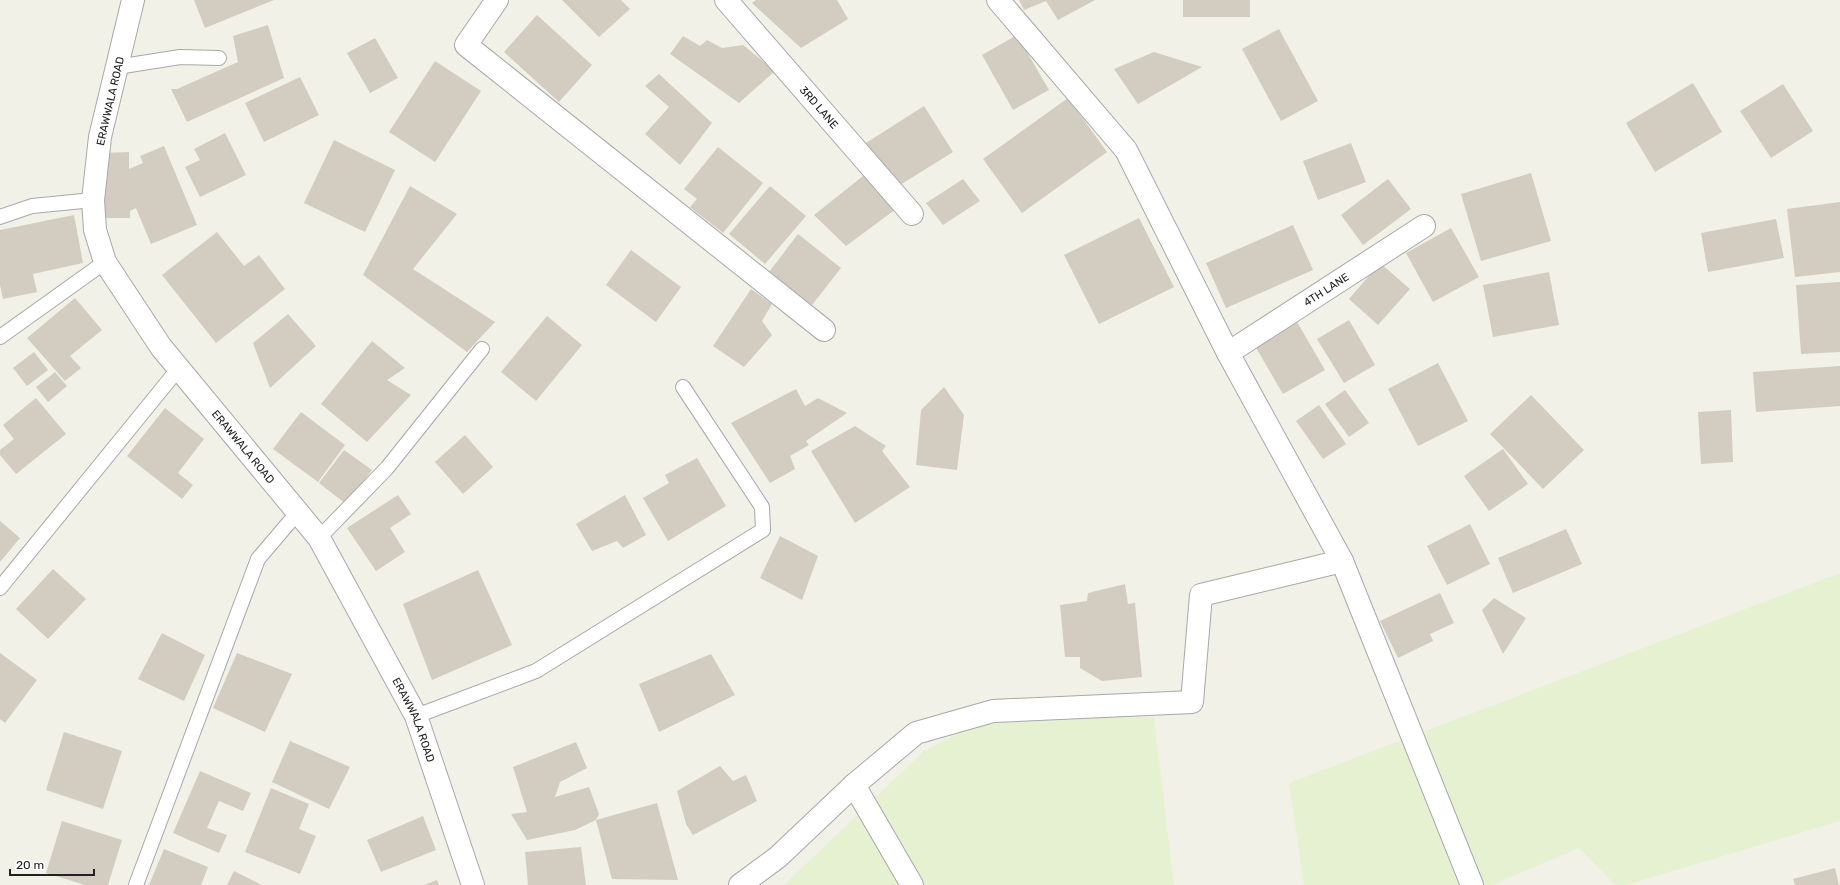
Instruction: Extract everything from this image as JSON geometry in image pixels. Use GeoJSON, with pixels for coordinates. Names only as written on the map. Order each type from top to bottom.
{"type":"FeatureCollection","features":[{"type":"Feature","properties":{"kind":"street","name":"ERAWWALA ROAD"},"geometry":{"type":"LineString","coordinates":[[133,0],[100,136],[93,200],[95,230],[105,262],[161,347],[319,538],[416,716],[473,885]]}},
{"type":"Feature","properties":{"kind":"street"},"geometry":{"type":"LineString","coordinates":[[498,0],[466,45],[824,330]]}},
{"type":"Feature","properties":{"kind":"street","name":"3RD LANE"},"geometry":{"type":"LineString","coordinates":[[726,0],[912,214]]}},
{"type":"Feature","properties":{"kind":"street"},"geometry":{"type":"LineString","coordinates":[[998,0],[1126,150],[1228,353],[1342,561],[1472,885]]}},
{"type":"Feature","properties":{"kind":"street","name":"4TH LANE"},"geometry":{"type":"LineString","coordinates":[[1228,353],[1424,226]]}},
{"type":"Feature","properties":{"kind":"street"},"geometry":{"type":"LineString","coordinates":[[740,885],[778,857],[854,785],[916,733],[993,711],[1192,702],[1201,595],[1342,561]]}},
{"type":"Feature","properties":{"kind":"street"},"geometry":{"type":"LineString","coordinates":[[854,785],[912,885]]}},
{"type":"Feature","properties":{"kind":"lane"},"geometry":{"type":"LineString","coordinates":[[117,68],[180,57],[219,58]]}},
{"type":"Feature","properties":{"kind":"lane"},"geometry":{"type":"LineString","coordinates":[[0,217],[32,206],[93,200]]}},
{"type":"Feature","properties":{"kind":"lane"},"geometry":{"type":"LineString","coordinates":[[0,337],[105,262]]}},
{"type":"Feature","properties":{"kind":"lane"},"geometry":{"type":"LineString","coordinates":[[319,538],[387,468],[482,349]]}},
{"type":"Feature","properties":{"kind":"lane"},"geometry":{"type":"LineString","coordinates":[[0,588],[179,368]]}},
{"type":"Feature","properties":{"kind":"lane"},"geometry":{"type":"LineString","coordinates":[[416,716],[536,671],[763,530],[762,508],[683,387]]}},
{"type":"Feature","properties":{"kind":"lane"},"geometry":{"type":"LineString","coordinates":[[136,885],[258,559],[298,512]]}},
{"type":"Feature","properties":{"kind":"green space"},"geometry":{"type":"Polygon","coordinates":[[[1840,573],[1840,821],[1626,885],[1615,885],[1579,848],[1492,885],[1304,885],[1289,783],[1840,573]]]}},
{"type":"Feature","properties":{"kind":"green space"},"geometry":{"type":"Polygon","coordinates":[[[1154,717],[1174,885],[784,885],[924,751],[988,718],[1154,717]]]}},
{"type":"Feature","properties":{"kind":"building"},"geometry":{"type":"Polygon","coordinates":[[[194,0],[274,0],[205,28],[194,0]]]}},
{"type":"Feature","properties":{"kind":"building"},"geometry":{"type":"Polygon","coordinates":[[[562,0],[621,0],[630,9],[599,37],[562,0]]]}},
{"type":"Feature","properties":{"kind":"building"},"geometry":{"type":"Polygon","coordinates":[[[756,0],[837,0],[848,19],[801,48],[752,3],[756,0]]]}},
{"type":"Feature","properties":{"kind":"building"},"geometry":{"type":"Polygon","coordinates":[[[1019,0],[1095,0],[1058,20],[1046,1],[1024,10],[1019,0]]]}},
{"type":"Feature","properties":{"kind":"building"},"geometry":{"type":"Polygon","coordinates":[[[1183,0],[1250,0],[1250,17],[1183,17],[1183,0]]]}},
{"type":"Feature","properties":{"kind":"building"},"geometry":{"type":"Polygon","coordinates":[[[537,15],[592,65],[559,102],[504,52],[537,15]]]}},
{"type":"Feature","properties":{"kind":"building"},"geometry":{"type":"Polygon","coordinates":[[[268,25],[284,78],[187,122],[171,89],[177,89],[238,62],[233,36],[268,25]]]}},
{"type":"Feature","properties":{"kind":"building"},"geometry":{"type":"Polygon","coordinates":[[[1279,29],[1318,101],[1281,121],[1242,49],[1279,29]]]}},
{"type":"Feature","properties":{"kind":"building"},"geometry":{"type":"Polygon","coordinates":[[[1017,35],[1049,90],[1013,110],[982,55],[1017,35]]]}},
{"type":"Feature","properties":{"kind":"building"},"geometry":{"type":"Polygon","coordinates":[[[683,36],[700,46],[707,40],[722,48],[743,45],[775,71],[739,103],[670,54],[683,36]]]}},
{"type":"Feature","properties":{"kind":"building"},"geometry":{"type":"Polygon","coordinates":[[[375,38],[398,78],[370,93],[347,53],[375,38]]]}},
{"type":"Feature","properties":{"kind":"building"},"geometry":{"type":"Polygon","coordinates":[[[1154,52],[1202,67],[1138,104],[1114,69],[1154,52]]]}},
{"type":"Feature","properties":{"kind":"building"},"geometry":{"type":"Polygon","coordinates":[[[435,61],[481,91],[435,162],[389,132],[435,61]]]}},
{"type":"Feature","properties":{"kind":"building"},"geometry":{"type":"Polygon","coordinates":[[[659,74],[712,123],[680,165],[645,134],[669,107],[645,86],[659,74]]]}},
{"type":"Feature","properties":{"kind":"building"},"geometry":{"type":"Polygon","coordinates":[[[300,77],[319,115],[264,142],[245,103],[300,77]]]}},
{"type":"Feature","properties":{"kind":"building"},"geometry":{"type":"Polygon","coordinates":[[[1693,83],[1722,132],[1655,172],[1626,123],[1693,83]]]}},
{"type":"Feature","properties":{"kind":"building"},"geometry":{"type":"Polygon","coordinates":[[[1783,84],[1813,131],[1771,158],[1740,111],[1783,84]]]}},
{"type":"Feature","properties":{"kind":"building"},"geometry":{"type":"Polygon","coordinates":[[[1068,98],[1107,152],[1022,213],[983,159],[1068,98]]]}},
{"type":"Feature","properties":{"kind":"building"},"geometry":{"type":"Polygon","coordinates":[[[924,106],[953,152],[892,190],[863,145],[924,106]]]}},
{"type":"Feature","properties":{"kind":"building"},"geometry":{"type":"Polygon","coordinates":[[[225,133],[246,175],[200,197],[185,167],[200,160],[194,149],[225,133]]]}},
{"type":"Feature","properties":{"kind":"building"},"geometry":{"type":"Polygon","coordinates":[[[334,140],[395,170],[365,232],[304,203],[334,140]]]}},
{"type":"Feature","properties":{"kind":"building"},"geometry":{"type":"Polygon","coordinates":[[[1351,143],[1366,182],[1318,200],[1303,161],[1351,143]]]}},
{"type":"Feature","properties":{"kind":"building"},"geometry":{"type":"Polygon","coordinates":[[[164,146],[197,225],[151,244],[136,208],[130,211],[130,218],[104,218],[103,153],[129,152],[129,169],[143,163],[140,156],[164,146]]]}},
{"type":"Feature","properties":{"kind":"building"},"geometry":{"type":"Polygon","coordinates":[[[718,147],[763,183],[723,233],[690,207],[697,199],[684,189],[718,147]]]}},
{"type":"Feature","properties":{"kind":"building"},"geometry":{"type":"Polygon","coordinates":[[[872,169],[896,209],[846,246],[814,215],[872,169]]]}},
{"type":"Feature","properties":{"kind":"building"},"geometry":{"type":"Polygon","coordinates":[[[1531,173],[1551,241],[1481,261],[1461,194],[1531,173]]]}},
{"type":"Feature","properties":{"kind":"building"},"geometry":{"type":"Polygon","coordinates":[[[963,179],[980,201],[943,225],[926,203],[963,179]]]}},
{"type":"Feature","properties":{"kind":"building"},"geometry":{"type":"Polygon","coordinates":[[[1388,179],[1411,209],[1363,245],[1341,215],[1388,179]]]}},
{"type":"Feature","properties":{"kind":"building"},"geometry":{"type":"Polygon","coordinates":[[[410,186],[457,214],[413,269],[495,322],[467,352],[363,275],[410,186]]]}},
{"type":"Feature","properties":{"kind":"building"},"geometry":{"type":"Polygon","coordinates":[[[770,186],[806,216],[765,264],[729,234],[770,186]]]}},
{"type":"Feature","properties":{"kind":"building"},"geometry":{"type":"Polygon","coordinates":[[[1840,202],[1840,272],[1795,277],[1787,209],[1840,202]]]}},
{"type":"Feature","properties":{"kind":"building"},"geometry":{"type":"Polygon","coordinates":[[[74,215],[83,263],[33,274],[37,292],[3,299],[0,285],[0,230],[74,215]]]}},
{"type":"Feature","properties":{"kind":"building"},"geometry":{"type":"Polygon","coordinates":[[[1139,218],[1174,287],[1099,324],[1064,255],[1139,218]]]}},
{"type":"Feature","properties":{"kind":"building"},"geometry":{"type":"Polygon","coordinates":[[[1776,219],[1784,258],[1708,272],[1701,233],[1776,219]]]}},
{"type":"Feature","properties":{"kind":"building"},"geometry":{"type":"Polygon","coordinates":[[[1293,225],[1313,270],[1226,308],[1206,263],[1293,225]]]}},
{"type":"Feature","properties":{"kind":"building"},"geometry":{"type":"Polygon","coordinates":[[[1451,228],[1479,277],[1433,302],[1406,253],[1451,228]]]}},
{"type":"Feature","properties":{"kind":"building"},"geometry":{"type":"Polygon","coordinates":[[[217,232],[244,266],[259,255],[285,289],[216,343],[162,275],[217,232]]]}},
{"type":"Feature","properties":{"kind":"building"},"geometry":{"type":"Polygon","coordinates":[[[798,234],[841,268],[812,305],[769,272],[798,234]]]}},
{"type":"Feature","properties":{"kind":"building"},"geometry":{"type":"Polygon","coordinates":[[[631,250],[681,287],[656,322],[606,285],[631,250]]]}},
{"type":"Feature","properties":{"kind":"building"},"geometry":{"type":"Polygon","coordinates":[[[1380,263],[1410,289],[1378,325],[1349,299],[1380,263]]]}},
{"type":"Feature","properties":{"kind":"building"},"geometry":{"type":"Polygon","coordinates":[[[1549,272],[1559,325],[1493,337],[1483,285],[1549,272]]]}},
{"type":"Feature","properties":{"kind":"building"},"geometry":{"type":"Polygon","coordinates":[[[1840,282],[1840,352],[1801,354],[1796,285],[1840,282]]]}},
{"type":"Feature","properties":{"kind":"building"},"geometry":{"type":"Polygon","coordinates":[[[751,289],[772,304],[762,321],[772,335],[744,367],[713,346],[751,289]]]}},
{"type":"Feature","properties":{"kind":"building"},"geometry":{"type":"Polygon","coordinates":[[[75,298],[102,330],[70,356],[81,368],[65,381],[27,338],[75,298]]]}},
{"type":"Feature","properties":{"kind":"building"},"geometry":{"type":"Polygon","coordinates":[[[288,314],[316,346],[270,388],[253,343],[288,314]]]}},
{"type":"Feature","properties":{"kind":"building"},"geometry":{"type":"Polygon","coordinates":[[[547,316],[582,345],[536,401],[501,372],[547,316]]]}},
{"type":"Feature","properties":{"kind":"building"},"geometry":{"type":"Polygon","coordinates":[[[1349,320],[1375,365],[1344,383],[1317,339],[1349,320]]]}},
{"type":"Feature","properties":{"kind":"building"},"geometry":{"type":"Polygon","coordinates":[[[1297,322],[1325,370],[1283,394],[1255,346],[1297,322]]]}},
{"type":"Feature","properties":{"kind":"building"},"geometry":{"type":"Polygon","coordinates":[[[372,341],[405,368],[387,380],[411,395],[367,442],[321,404],[372,341]]]}},
{"type":"Feature","properties":{"kind":"building"},"geometry":{"type":"Polygon","coordinates":[[[34,352],[48,370],[27,386],[13,368],[34,352]]]}},
{"type":"Feature","properties":{"kind":"building"},"geometry":{"type":"Polygon","coordinates":[[[1438,363],[1468,421],[1418,446],[1388,389],[1438,363]]]}},
{"type":"Feature","properties":{"kind":"building"},"geometry":{"type":"Polygon","coordinates":[[[1840,366],[1840,406],[1756,412],[1753,372],[1840,366]]]}},
{"type":"Feature","properties":{"kind":"building"},"geometry":{"type":"Polygon","coordinates":[[[55,372],[67,386],[48,402],[36,387],[55,372]]]}},
{"type":"Feature","properties":{"kind":"building"},"geometry":{"type":"Polygon","coordinates":[[[944,387],[964,415],[957,470],[916,465],[921,410],[944,387]]]}},
{"type":"Feature","properties":{"kind":"building"},"geometry":{"type":"Polygon","coordinates":[[[796,389],[805,406],[818,398],[847,413],[806,441],[809,445],[790,456],[795,469],[770,483],[731,423],[796,389]]]}},
{"type":"Feature","properties":{"kind":"building"},"geometry":{"type":"Polygon","coordinates":[[[1345,390],[1369,423],[1349,437],[1325,404],[1345,390]]]}},
{"type":"Feature","properties":{"kind":"building"},"geometry":{"type":"Polygon","coordinates":[[[1531,395],[1584,450],[1543,489],[1490,434],[1531,395]]]}},
{"type":"Feature","properties":{"kind":"building"},"geometry":{"type":"Polygon","coordinates":[[[36,398],[66,434],[16,474],[0,455],[0,450],[14,439],[3,425],[36,398]]]}},
{"type":"Feature","properties":{"kind":"building"},"geometry":{"type":"Polygon","coordinates":[[[1319,405],[1346,444],[1323,459],[1296,421],[1319,405]]]}},
{"type":"Feature","properties":{"kind":"building"},"geometry":{"type":"Polygon","coordinates":[[[165,408],[204,439],[178,473],[193,485],[182,499],[127,456],[165,408]]]}},
{"type":"Feature","properties":{"kind":"building"},"geometry":{"type":"Polygon","coordinates":[[[1731,410],[1733,462],[1701,464],[1698,412],[1731,410]]]}},
{"type":"Feature","properties":{"kind":"building"},"geometry":{"type":"Polygon","coordinates":[[[301,412],[345,445],[318,482],[273,449],[301,412]]]}},
{"type":"Feature","properties":{"kind":"building"},"geometry":{"type":"Polygon","coordinates":[[[855,426],[886,446],[882,451],[910,487],[855,523],[811,451],[855,426]]]}},
{"type":"Feature","properties":{"kind":"building"},"geometry":{"type":"Polygon","coordinates":[[[465,435],[493,467],[463,494],[435,462],[465,435]]]}},
{"type":"Feature","properties":{"kind":"building"},"geometry":{"type":"Polygon","coordinates":[[[1503,449],[1528,484],[1489,511],[1464,476],[1503,449]]]}},
{"type":"Feature","properties":{"kind":"building"},"geometry":{"type":"Polygon","coordinates":[[[344,450],[372,470],[346,504],[319,483],[344,450]]]}},
{"type":"Feature","properties":{"kind":"building"},"geometry":{"type":"Polygon","coordinates":[[[697,458],[726,506],[668,541],[643,498],[669,483],[665,475],[697,458]]]}},
{"type":"Feature","properties":{"kind":"building"},"geometry":{"type":"Polygon","coordinates":[[[398,495],[411,514],[390,528],[405,552],[376,571],[347,528],[398,495]]]}},
{"type":"Feature","properties":{"kind":"building"},"geometry":{"type":"Polygon","coordinates":[[[625,495],[646,535],[623,548],[617,541],[592,551],[576,524],[625,495]]]}},
{"type":"Feature","properties":{"kind":"building"},"geometry":{"type":"Polygon","coordinates":[[[0,521],[20,538],[0,562],[0,521]]]}},
{"type":"Feature","properties":{"kind":"building"},"geometry":{"type":"Polygon","coordinates":[[[1470,524],[1490,564],[1447,585],[1427,546],[1470,524]]]}},
{"type":"Feature","properties":{"kind":"building"},"geometry":{"type":"Polygon","coordinates":[[[1566,529],[1582,564],[1513,593],[1498,558],[1566,529]]]}},
{"type":"Feature","properties":{"kind":"building"},"geometry":{"type":"Polygon","coordinates":[[[780,536],[818,556],[802,600],[760,578],[780,536]]]}},
{"type":"Feature","properties":{"kind":"building"},"geometry":{"type":"Polygon","coordinates":[[[53,569],[86,599],[48,639],[16,609],[53,569]]]}},
{"type":"Feature","properties":{"kind":"building"},"geometry":{"type":"Polygon","coordinates":[[[478,570],[512,645],[432,680],[403,604],[478,570]]]}},
{"type":"Feature","properties":{"kind":"building"},"geometry":{"type":"Polygon","coordinates":[[[1125,584],[1128,604],[1135,603],[1142,677],[1102,681],[1080,668],[1080,657],[1065,657],[1060,605],[1087,601],[1088,593],[1125,584]]]}},
{"type":"Feature","properties":{"kind":"building"},"geometry":{"type":"Polygon","coordinates":[[[1440,593],[1454,623],[1430,634],[1433,641],[1398,658],[1380,621],[1440,593]]]}},
{"type":"Feature","properties":{"kind":"building"},"geometry":{"type":"Polygon","coordinates":[[[1494,598],[1526,618],[1503,654],[1482,610],[1494,598]]]}},
{"type":"Feature","properties":{"kind":"building"},"geometry":{"type":"Polygon","coordinates":[[[162,633],[205,655],[184,701],[138,679],[162,633]]]}},
{"type":"Feature","properties":{"kind":"building"},"geometry":{"type":"Polygon","coordinates":[[[0,653],[37,680],[5,723],[0,719],[0,653]]]}},
{"type":"Feature","properties":{"kind":"building"},"geometry":{"type":"Polygon","coordinates":[[[237,653],[292,674],[265,732],[213,708],[237,653]]]}},
{"type":"Feature","properties":{"kind":"building"},"geometry":{"type":"Polygon","coordinates":[[[711,654],[735,695],[659,732],[639,684],[711,654]]]}},
{"type":"Feature","properties":{"kind":"building"},"geometry":{"type":"Polygon","coordinates":[[[64,732],[122,751],[103,809],[46,790],[64,732]]]}},
{"type":"Feature","properties":{"kind":"building"},"geometry":{"type":"Polygon","coordinates":[[[290,741],[350,767],[329,809],[272,782],[290,741]]]}},
{"type":"Feature","properties":{"kind":"building"},"geometry":{"type":"Polygon","coordinates":[[[576,742],[587,768],[560,782],[555,797],[589,787],[599,814],[596,820],[575,830],[527,840],[511,814],[527,812],[513,767],[576,742]]]}},
{"type":"Feature","properties":{"kind":"building"},"geometry":{"type":"Polygon","coordinates":[[[720,766],[733,781],[746,775],[757,801],[693,835],[686,824],[677,791],[720,766]]]}},
{"type":"Feature","properties":{"kind":"building"},"geometry":{"type":"Polygon","coordinates":[[[200,771],[251,793],[243,811],[219,801],[207,828],[227,835],[219,853],[173,833],[200,771]]]}},
{"type":"Feature","properties":{"kind":"building"},"geometry":{"type":"Polygon","coordinates":[[[271,788],[309,804],[299,829],[316,836],[300,874],[245,852],[271,788]]]}},
{"type":"Feature","properties":{"kind":"building"},"geometry":{"type":"Polygon","coordinates":[[[657,803],[678,880],[612,879],[596,820],[657,803]]]}},
{"type":"Feature","properties":{"kind":"building"},"geometry":{"type":"Polygon","coordinates":[[[423,816],[436,850],[381,872],[367,840],[423,816]]]}},
{"type":"Feature","properties":{"kind":"building"},"geometry":{"type":"Polygon","coordinates":[[[62,821],[122,840],[108,885],[85,885],[46,873],[62,821]]]}},
{"type":"Feature","properties":{"kind":"building"},"geometry":{"type":"Polygon","coordinates":[[[581,847],[586,885],[528,885],[525,852],[581,847]]]}},
{"type":"Feature","properties":{"kind":"building"},"geometry":{"type":"Polygon","coordinates":[[[164,849],[208,867],[201,885],[149,885],[164,849]]]}},
{"type":"Feature","properties":{"kind":"building"},"geometry":{"type":"Polygon","coordinates":[[[1835,868],[1839,885],[1795,885],[1793,879],[1835,868]]]}},
{"type":"Feature","properties":{"kind":"building"},"geometry":{"type":"Polygon","coordinates":[[[234,871],[262,885],[227,885],[234,871]]]}},
{"type":"Feature","properties":{"kind":"building"},"geometry":{"type":"Polygon","coordinates":[[[437,880],[439,885],[424,885],[437,880]]]}}]}
